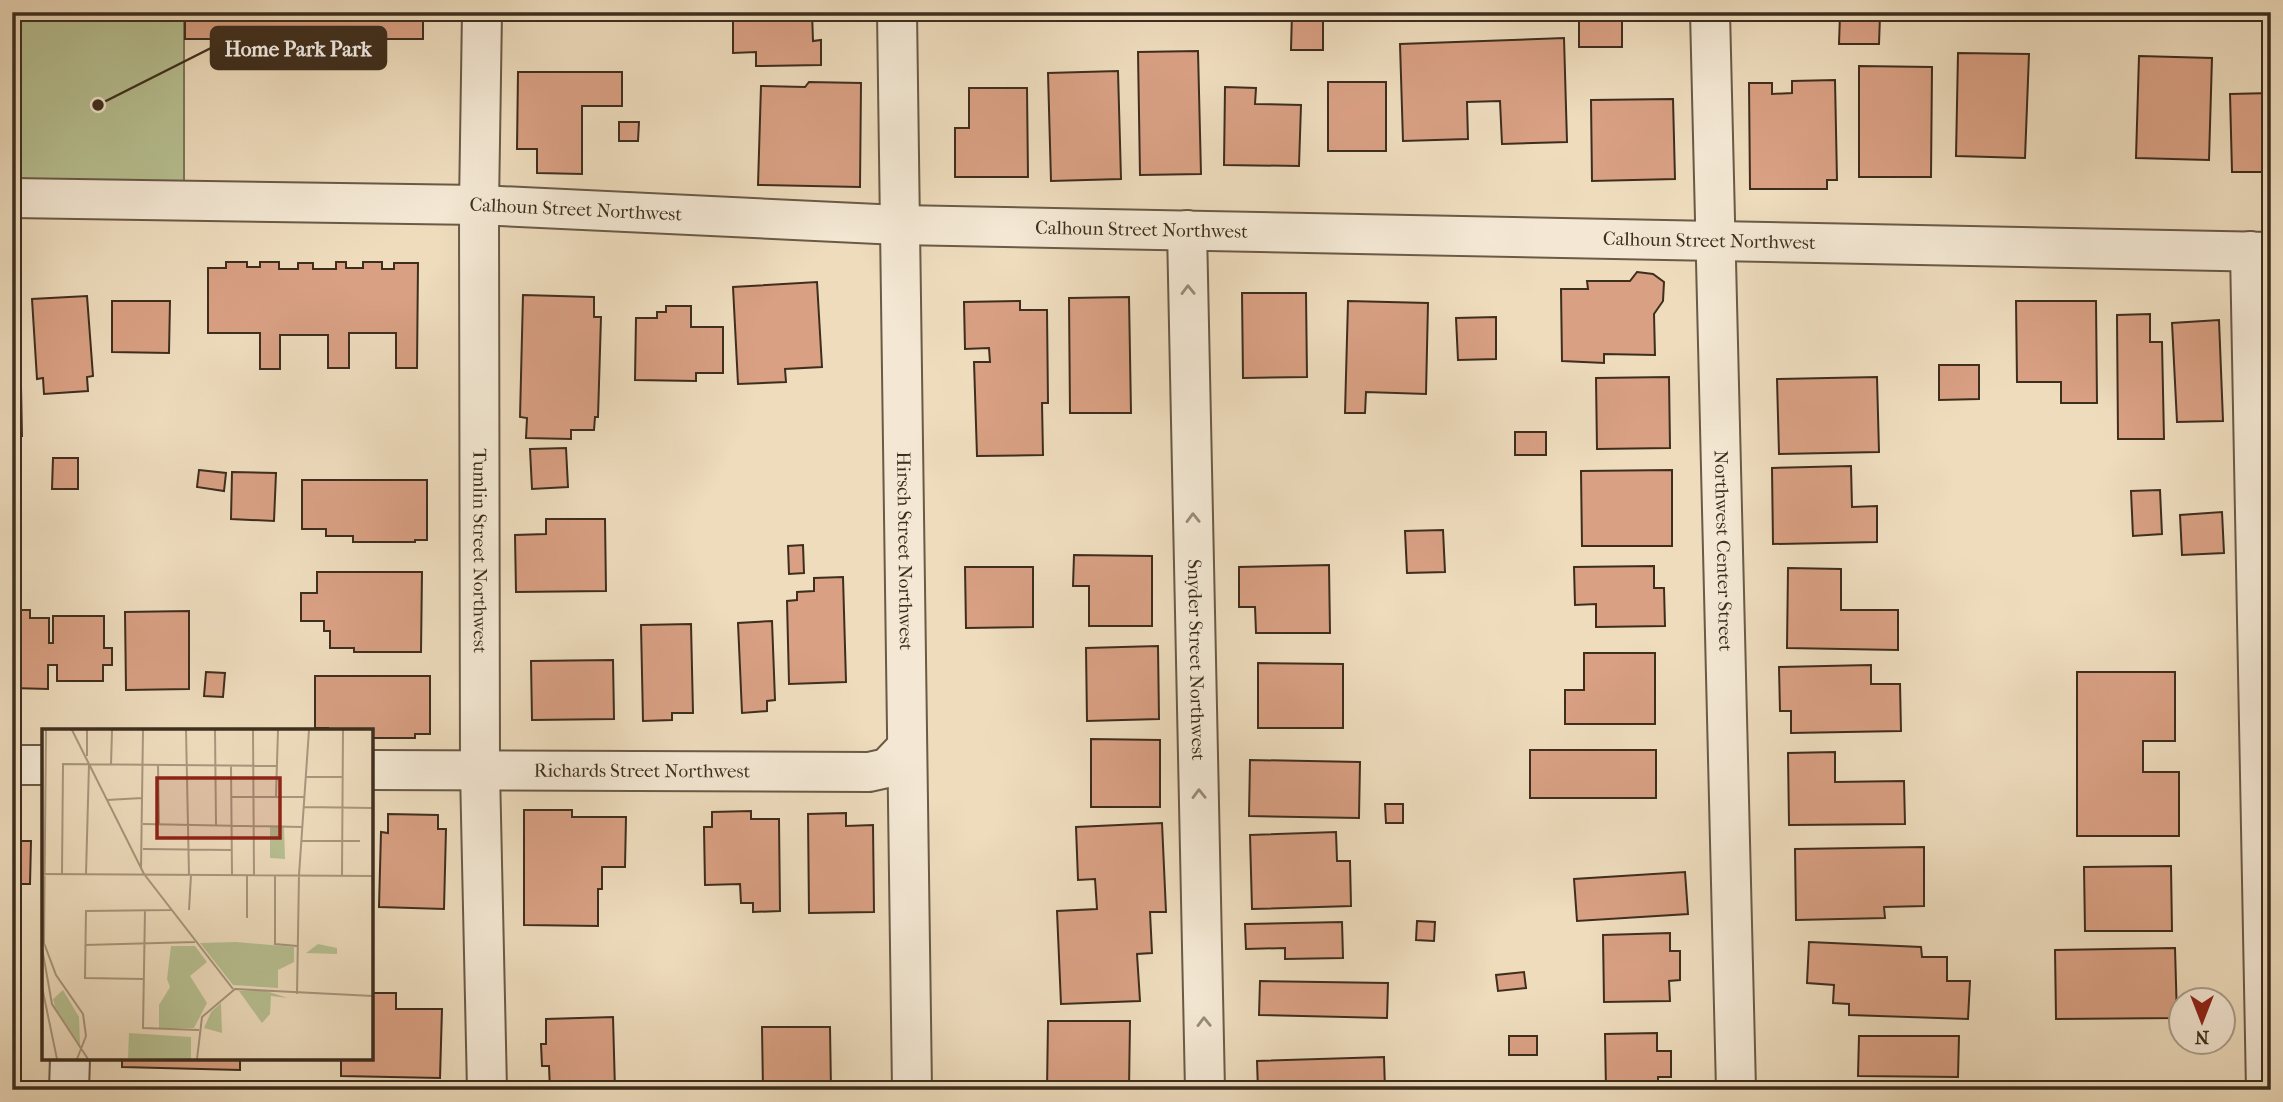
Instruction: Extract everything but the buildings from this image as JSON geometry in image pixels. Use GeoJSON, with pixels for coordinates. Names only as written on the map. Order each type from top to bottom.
{"type":"FeatureCollection","features":[{"type":"Feature","properties":{"kind":"street","name":"Tumlin Street Northwest"},"geometry":{"type":"LineString","coordinates":[[482,12],[479,205],[480,771],[487,1090]]}},
{"type":"Feature","properties":{"kind":"street","name":"Hirsch Street Northwest"},"geometry":{"type":"LineString","coordinates":[[897,12],[912,1090]]}},
{"type":"Feature","properties":{"kind":"street","name":"Northwest Center Street"},"geometry":{"type":"LineString","coordinates":[[1710,12],[1736,1090]]}},
{"type":"Feature","properties":{"kind":"street","name":"Calhoun Street Northwest"},"geometry":{"type":"LineString","coordinates":[[12,198],[479,205],[899,225],[2260,252]]}},
{"type":"Feature","properties":{"kind":"street","name":"Snyder Street Northwest"},"geometry":{"type":"LineString","coordinates":[[1187,230],[1205,1090]]}},
{"type":"Feature","properties":{"kind":"street"},"geometry":{"type":"LineString","coordinates":[[2260,252],[2266,1090]]}},
{"type":"Feature","properties":{"kind":"street","name":"Richards Street Northwest"},"geometry":{"type":"LineString","coordinates":[[373,770],[869,772],[887,768],[906,748]]}},
{"type":"Feature","properties":{"kind":"street"},"geometry":{"type":"LineString","coordinates":[[12,765],[42,765]]}},
{"type":"Feature","properties":{"kind":"street"},"geometry":{"type":"LineString","coordinates":[[69,1090],[70,1060]]}},
{"type":"Feature","properties":{"kind":"green space"},"geometry":{"type":"Polygon","coordinates":[[[12,12],[184,12],[184,201],[12,198],[12,12]]]}},
{"type":"Feature","properties":{"kind":"place","name":"Home Park Park"},"geometry":{"type":"Point","coordinates":[98,105]}}]}
